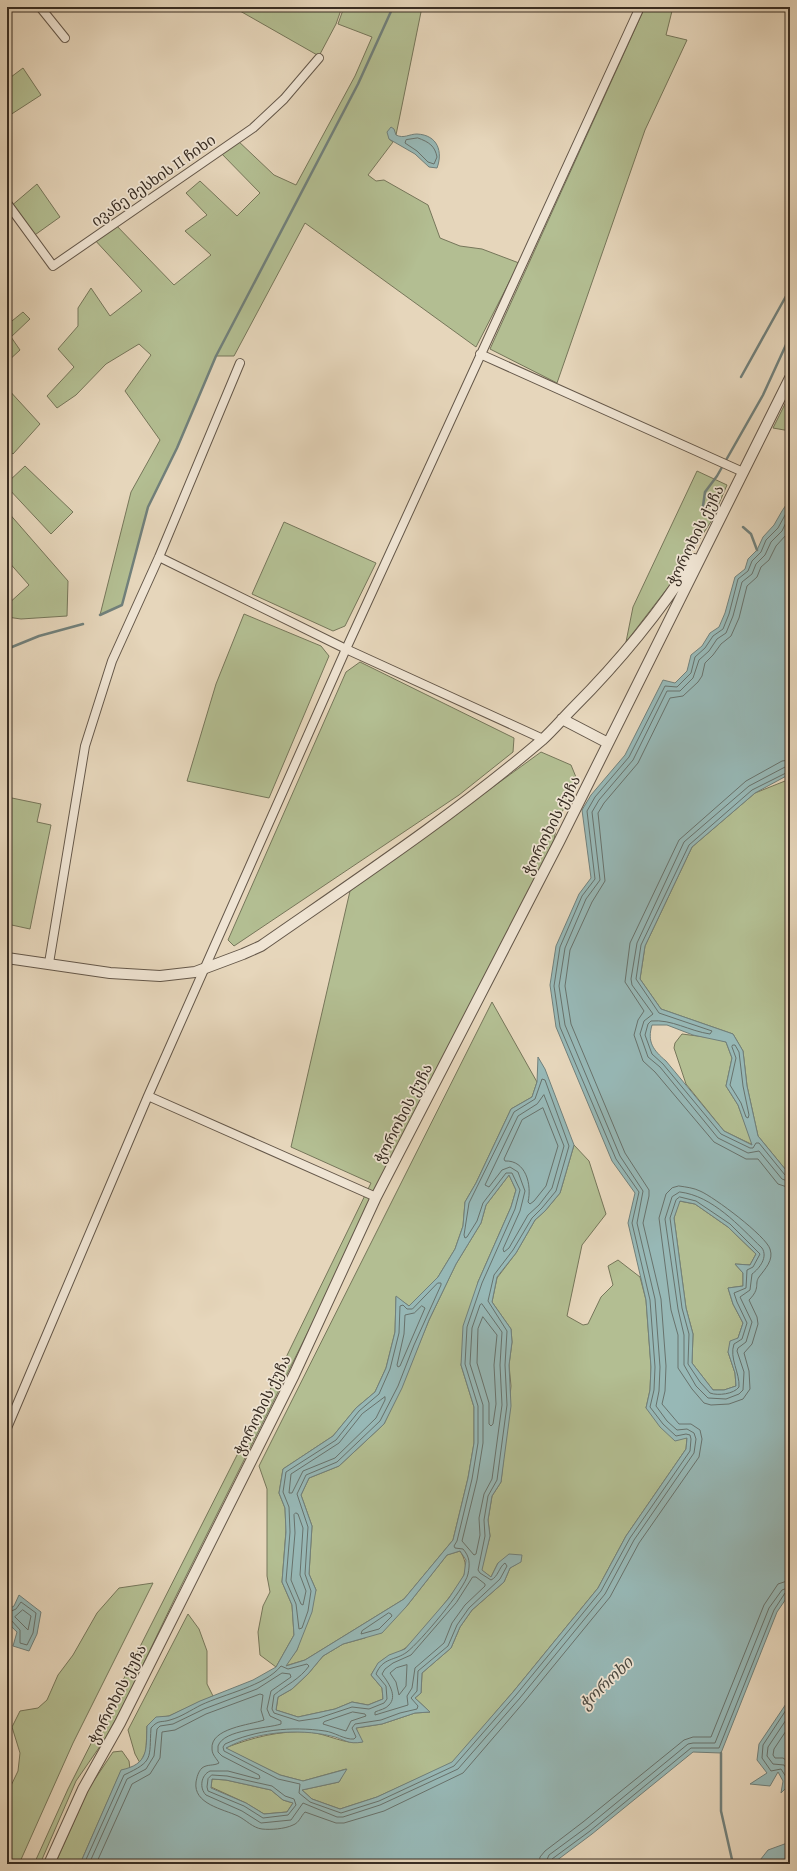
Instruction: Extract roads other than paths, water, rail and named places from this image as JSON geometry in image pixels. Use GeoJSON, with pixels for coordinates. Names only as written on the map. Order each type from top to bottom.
{"type":"FeatureCollection","features":[{"type":"Feature","properties":{"kind":"street"},"geometry":{"type":"LineString","coordinates":[[40,7],[65,38]]}},
{"type":"Feature","properties":{"kind":"street"},"geometry":{"type":"LineString","coordinates":[[7,1428],[148,1096],[346,649],[640,7]]}},
{"type":"Feature","properties":{"kind":"street","name":"ივანე მესხის II ჩიხი"},"geometry":{"type":"LineString","coordinates":[[8,206],[53,266],[253,128],[284,99],[319,58]]}},
{"type":"Feature","properties":{"kind":"street"},"geometry":{"type":"LineString","coordinates":[[480,354],[743,472]]}},
{"type":"Feature","properties":{"kind":"street"},"geometry":{"type":"LineString","coordinates":[[49,963],[85,746],[112,661],[159,557],[240,364]]}},
{"type":"Feature","properties":{"kind":"street","name":"ჭოროხის ქუჩა"},"geometry":{"type":"LineString","coordinates":[[49,1864],[84,1789],[120,1723],[294,1375],[376,1197],[608,743],[790,378]]}},
{"type":"Feature","properties":{"kind":"street"},"geometry":{"type":"LineString","coordinates":[[7,958],[110,973],[160,976],[195,972],[261,946],[470,798],[543,739],[634,642],[675,589],[720,519]]}},
{"type":"Feature","properties":{"kind":"street"},"geometry":{"type":"LineString","coordinates":[[159,557],[346,649],[543,739]]}},
{"type":"Feature","properties":{"kind":"street"},"geometry":{"type":"LineString","coordinates":[[562,719],[608,743]]}},
{"type":"Feature","properties":{"kind":"street"},"geometry":{"type":"LineString","coordinates":[[148,1096],[376,1197]]}},
{"type":"Feature","properties":{"kind":"water"},"geometry":{"type":"Polygon","coordinates":[[[391,127],[394,129],[396,135],[399,136],[417,134],[430,137],[437,145],[439,150],[439,162],[437,168],[429,167],[415,154],[389,139],[387,132],[391,127]]]}},
{"type":"Feature","properties":{"kind":"water","name":"ჭოროხი"},"geometry":{"type":"Polygon","coordinates":[[[790,499],[790,774],[755,793],[692,847],[645,946],[640,979],[661,1009],[733,1034],[743,1051],[747,1086],[758,1136],[790,1175],[790,1593],[777,1612],[721,1753],[693,1752],[592,1834],[552,1864],[80,1864],[121,1770],[137,1764],[144,1755],[146,1749],[147,1726],[156,1717],[169,1716],[200,1701],[253,1680],[276,1667],[294,1635],[292,1605],[282,1582],[286,1532],[285,1508],[279,1493],[283,1469],[333,1436],[356,1408],[375,1392],[386,1368],[395,1332],[396,1296],[409,1306],[438,1277],[455,1249],[463,1226],[465,1202],[476,1183],[511,1109],[532,1097],[537,1082],[538,1057],[545,1069],[574,1145],[560,1193],[545,1211],[535,1220],[516,1253],[497,1277],[492,1302],[511,1329],[512,1342],[509,1365],[511,1406],[501,1482],[492,1496],[488,1520],[490,1536],[482,1570],[491,1577],[498,1563],[509,1554],[522,1555],[521,1562],[510,1568],[504,1582],[472,1610],[460,1627],[451,1648],[422,1673],[421,1693],[415,1698],[430,1712],[415,1713],[382,1724],[356,1728],[363,1742],[358,1743],[318,1734],[291,1732],[250,1738],[226,1748],[280,1775],[303,1781],[347,1769],[339,1782],[302,1790],[312,1799],[340,1809],[377,1797],[452,1762],[513,1692],[598,1588],[626,1536],[686,1449],[687,1438],[675,1441],[660,1427],[646,1408],[650,1390],[651,1367],[646,1300],[628,1223],[635,1193],[612,1161],[556,1027],[550,985],[556,946],[579,894],[591,878],[582,810],[591,795],[625,755],[663,680],[675,683],[687,671],[691,655],[702,646],[710,633],[719,627],[725,613],[735,577],[745,569],[748,559],[757,550],[763,537],[774,525],[790,499]],[[652,1025],[650,1036],[652,1045],[724,1131],[752,1145],[738,1105],[726,1086],[732,1058],[726,1042],[693,1035],[667,1025],[652,1025]],[[509,1175],[486,1205],[481,1223],[456,1264],[429,1320],[402,1388],[384,1424],[339,1466],[309,1478],[301,1495],[312,1526],[309,1574],[316,1590],[312,1612],[297,1650],[286,1666],[305,1660],[404,1599],[453,1540],[468,1478],[474,1443],[474,1407],[461,1365],[463,1326],[478,1282],[511,1207],[516,1190],[509,1175]],[[680,1201],[674,1218],[686,1308],[693,1334],[692,1363],[713,1390],[724,1390],[736,1386],[735,1373],[728,1352],[730,1341],[738,1338],[743,1323],[733,1304],[728,1288],[743,1286],[743,1273],[735,1264],[750,1265],[756,1254],[728,1227],[695,1204],[680,1201]],[[460,1551],[447,1555],[406,1607],[382,1633],[343,1644],[323,1656],[308,1674],[292,1689],[278,1697],[276,1710],[298,1717],[335,1709],[352,1702],[368,1705],[383,1699],[382,1688],[371,1675],[378,1663],[389,1655],[405,1649],[449,1598],[464,1575],[466,1560],[460,1551]],[[212,1779],[211,1788],[246,1803],[264,1814],[287,1812],[293,1803],[283,1800],[271,1790],[226,1780],[212,1779]]]}},
{"type":"Feature","properties":{"kind":"water"},"geometry":{"type":"Polygon","coordinates":[[[19,1595],[41,1612],[37,1634],[29,1651],[13,1646],[17,1632],[10,1625],[7,1617],[7,1610],[14,1606],[19,1595]]]}},
{"type":"Feature","properties":{"kind":"water"},"geometry":{"type":"Polygon","coordinates":[[[790,1698],[790,1784],[781,1793],[783,1781],[778,1772],[770,1786],[750,1784],[767,1773],[757,1760],[759,1744],[790,1698]]]}},
{"type":"Feature","properties":{"kind":"water"},"geometry":{"type":"Polygon","coordinates":[[[790,1842],[790,1864],[757,1864],[768,1850],[790,1842]]]}},
{"type":"Feature","properties":{"kind":"waterway"},"geometry":{"type":"LineString","coordinates":[[100,615],[122,605],[148,507],[177,448],[216,356],[358,84],[393,7]]}},
{"type":"Feature","properties":{"kind":"waterway"},"geometry":{"type":"LineString","coordinates":[[741,377],[790,289]]}},
{"type":"Feature","properties":{"kind":"waterway"},"geometry":{"type":"LineString","coordinates":[[707,511],[703,506],[705,492],[717,476],[763,395],[790,336]]}},
{"type":"Feature","properties":{"kind":"waterway"},"geometry":{"type":"LineString","coordinates":[[743,527],[751,534],[757,550]]}},
{"type":"Feature","properties":{"kind":"waterway"},"geometry":{"type":"LineString","coordinates":[[7,649],[39,636],[83,624]]}},
{"type":"Feature","properties":{"kind":"waterway"},"geometry":{"type":"LineString","coordinates":[[721,1753],[721,1811],[733,1864]]}}]}
